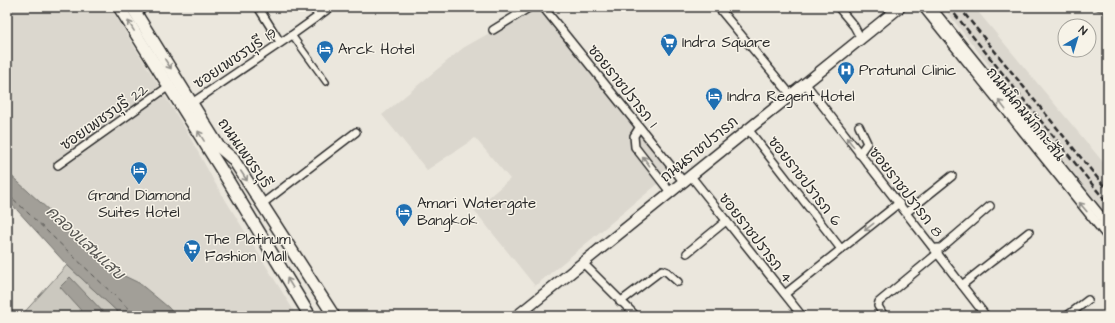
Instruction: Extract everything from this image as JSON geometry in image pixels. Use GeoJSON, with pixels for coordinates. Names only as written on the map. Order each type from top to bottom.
{"type":"FeatureCollection","features":[{"type":"Feature","properties":{"kind":"main road","name":"ถนนเพชรบุรี"},"geometry":{"type":"LineString","coordinates":[[119,7],[167,88],[221,169],[310,316]]}},
{"type":"Feature","properties":{"kind":"main road","name":"ถนนราชปรารภ"},"geometry":{"type":"LineString","coordinates":[[518,316],[686,178],[900,7]]}},
{"type":"Feature","properties":{"kind":"main road","name":"ถนนเพชรบุรี"},"geometry":{"type":"LineString","coordinates":[[138,9],[219,147],[233,159],[334,316]]}},
{"type":"Feature","properties":{"kind":"street"},"geometry":{"type":"LineString","coordinates":[[258,7],[280,42]]}},
{"type":"Feature","properties":{"kind":"street"},"geometry":{"type":"LineString","coordinates":[[312,7],[319,16]]}},
{"type":"Feature","properties":{"kind":"street","name":"ซอยเพชรบุรี 19"},"geometry":{"type":"LineString","coordinates":[[192,103],[331,7]]}},
{"type":"Feature","properties":{"kind":"street"},"geometry":{"type":"LineString","coordinates":[[493,30],[530,7]]}},
{"type":"Feature","properties":{"kind":"street","name":"ซอยราชปรารภ 1"},"geometry":{"type":"LineString","coordinates":[[543,7],[639,128],[686,178]]}},
{"type":"Feature","properties":{"kind":"street"},"geometry":{"type":"LineString","coordinates":[[718,7],[791,95]]}},
{"type":"Feature","properties":{"kind":"street"},"geometry":{"type":"LineString","coordinates":[[838,7],[854,26],[861,39]]}},
{"type":"Feature","properties":{"kind":"street","name":"ถนนนิคมมักกะสัน"},"geometry":{"type":"LineString","coordinates":[[923,7],[1108,237]]}},
{"type":"Feature","properties":{"kind":"street","name":"ถนนนิคมมักกะสัน"},"geometry":{"type":"LineString","coordinates":[[931,7],[1108,225]]}},
{"type":"Feature","properties":{"kind":"street"},"geometry":{"type":"LineString","coordinates":[[292,35],[326,82]]}},
{"type":"Feature","properties":{"kind":"street","name":"ซอยราชปรารภ 8"},"geometry":{"type":"LineString","coordinates":[[805,84],[859,154],[900,203],[986,316]]}},
{"type":"Feature","properties":{"kind":"street","name":"ซอยเพชรบุรี 22"},"geometry":{"type":"LineString","coordinates":[[58,165],[167,88]]}},
{"type":"Feature","properties":{"kind":"street"},"geometry":{"type":"LineString","coordinates":[[859,126],[867,143],[859,154]]}},
{"type":"Feature","properties":{"kind":"street"},"geometry":{"type":"LineString","coordinates":[[639,128],[634,136],[635,146],[670,192]]}},
{"type":"Feature","properties":{"kind":"street","name":"ซอยราชปรารภ 6"},"geometry":{"type":"LineString","coordinates":[[748,129],[841,249]]}},
{"type":"Feature","properties":{"kind":"street"},"geometry":{"type":"LineString","coordinates":[[262,204],[356,132]]}},
{"type":"Feature","properties":{"kind":"street"},"geometry":{"type":"LineString","coordinates":[[907,212],[952,176]]}},
{"type":"Feature","properties":{"kind":"street","name":"ซอยราชปรารภ 4"},"geometry":{"type":"LineString","coordinates":[[686,178],[726,220],[802,316]]}},
{"type":"Feature","properties":{"kind":"street"},"geometry":{"type":"LineString","coordinates":[[785,294],[900,203]]}},
{"type":"Feature","properties":{"kind":"street"},"geometry":{"type":"LineString","coordinates":[[884,316],[878,306],[879,302],[936,251],[937,248],[941,248],[990,206]]}},
{"type":"Feature","properties":{"kind":"street"},"geometry":{"type":"LineString","coordinates":[[686,253],[726,220]]}},
{"type":"Feature","properties":{"kind":"street"},"geometry":{"type":"LineString","coordinates":[[962,285],[1030,232]]}},
{"type":"Feature","properties":{"kind":"street"},"geometry":{"type":"LineString","coordinates":[[583,264],[620,302],[636,316]]}},
{"type":"Feature","properties":{"kind":"street"},"geometry":{"type":"LineString","coordinates":[[620,302],[662,270],[667,272],[678,282]]}},
{"type":"Feature","properties":{"kind":"street"},"geometry":{"type":"LineString","coordinates":[[1067,316],[1088,300]]}},
{"type":"Feature","properties":{"kind":"shaded area"},"geometry":{"type":"Polygon","coordinates":[[[7,7],[110,7],[186,130],[215,183],[297,316],[176,316],[168,307],[139,283],[116,272],[102,261],[84,242],[7,172],[7,7]]]}},
{"type":"Feature","properties":{"kind":"shaded area"},"geometry":{"type":"Polygon","coordinates":[[[535,7],[538,7],[671,173],[535,286],[474,210],[510,179],[475,138],[427,170],[382,115],[463,48],[535,7]]]}},
{"type":"Feature","properties":{"kind":"shaded area"},"geometry":{"type":"Polygon","coordinates":[[[943,7],[974,7],[1108,168],[1108,217],[943,7]]]}},
{"type":"Feature","properties":{"kind":"shaded area"},"geometry":{"type":"Polygon","coordinates":[[[1092,7],[1108,7],[1108,14],[1097,10],[1092,7]]]}},
{"type":"Feature","properties":{"kind":"shaded area","name":"คลองแสนแสบ"},"geometry":{"type":"Polygon","coordinates":[[[7,172],[84,242],[102,261],[116,272],[139,283],[168,307],[176,316],[122,316],[67,265],[7,199],[7,172]]]}},
{"type":"Feature","properties":{"kind":"shaded area"},"geometry":{"type":"Polygon","coordinates":[[[67,265],[122,316],[21,316],[67,265]]]}},
{"type":"Feature","properties":{"kind":"shaded area"},"geometry":{"type":"Polygon","coordinates":[[[70,277],[107,316],[86,316],[60,287],[70,277]]]}},
{"type":"Feature","properties":{"kind":"ferry route"},"geometry":{"type":"LineString","coordinates":[[7,193],[136,316]]}},
{"type":"Feature","properties":{"kind":"railway"},"geometry":{"type":"LineString","coordinates":[[949,7],[1108,204]]}},
{"type":"Feature","properties":{"kind":"railway"},"geometry":{"type":"LineString","coordinates":[[959,7],[1108,191]]}},
{"type":"Feature","properties":{"kind":"place","name":"Indra Square"},"geometry":{"type":"Point","coordinates":[669,57]}},
{"type":"Feature","properties":{"kind":"place","name":"Arck Hotel"},"geometry":{"type":"Point","coordinates":[325,64]}},
{"type":"Feature","properties":{"kind":"place","name":"Pratunal Clinic"},"geometry":{"type":"Point","coordinates":[846,85]}},
{"type":"Feature","properties":{"kind":"place","name":"Indra Regent Hotel"},"geometry":{"type":"Point","coordinates":[714,111]}},
{"type":"Feature","properties":{"kind":"place","name":"Grand Diamond Suites Hotel"},"geometry":{"type":"Point","coordinates":[139,185]}},
{"type":"Feature","properties":{"kind":"place","name":"Amari Watergate Bangkok"},"geometry":{"type":"Point","coordinates":[404,227]}},
{"type":"Feature","properties":{"kind":"place","name":"The Platinum Fashion Mall"},"geometry":{"type":"Point","coordinates":[192,263]}}]}
